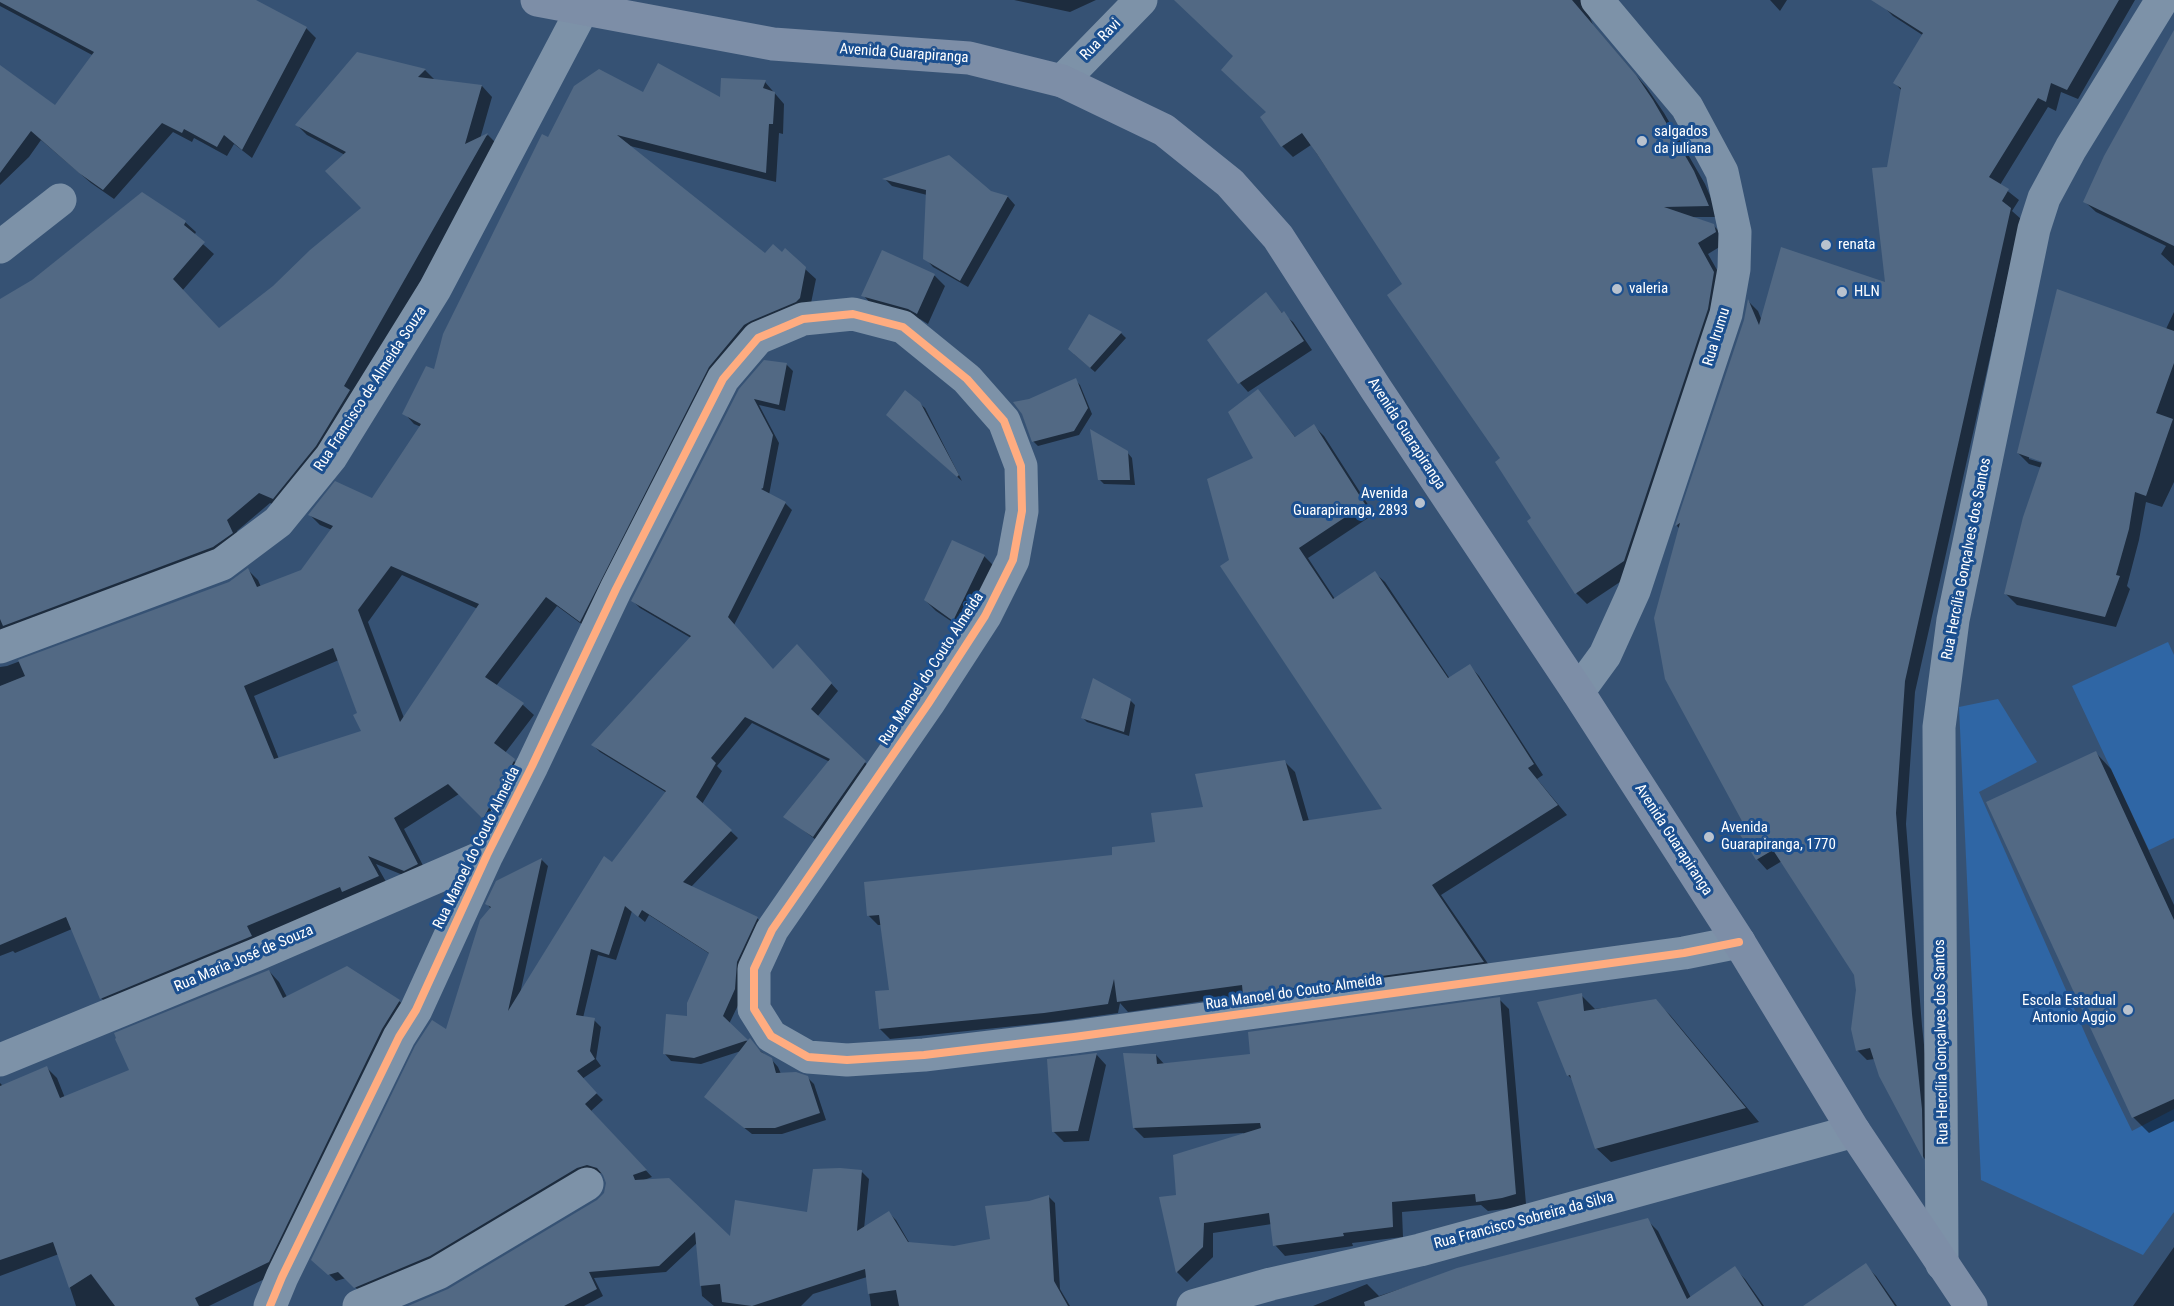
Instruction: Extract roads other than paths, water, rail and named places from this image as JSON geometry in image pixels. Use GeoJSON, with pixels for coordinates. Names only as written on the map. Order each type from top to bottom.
{"type":"FeatureCollection","features":[{"type":"Feature","properties":{"kind":"main road","name":"Avenida Guarapiranga"},"geometry":{"type":"LineString","coordinates":[[537,0],[773,44],[969,58],[1062,81],[1164,130],[1230,183],[1278,237],[1395,418],[1578,692],[1739,942],[1854,1131],[1971,1306]]}},
{"type":"Feature","properties":{"kind":"street","name":"Rua Ravi"},"geometry":{"type":"LineString","coordinates":[[1062,81],[1141,0]]}},
{"type":"Feature","properties":{"kind":"street","name":"Rua Irumu"},"geometry":{"type":"LineString","coordinates":[[1578,692],[1605,655],[1634,591],[1726,314],[1734,269],[1735,232],[1722,172],[1687,107],[1597,0]]}},
{"type":"Feature","properties":{"kind":"street","name":"Rua Hercília Gonçalves dos Santos"},"geometry":{"type":"LineString","coordinates":[[1942,1264],[1939,727],[1953,620],[2034,229],[2044,198],[2071,148],[2162,0]]}},
{"type":"Feature","properties":{"kind":"street","name":"Rua Francisco de Almeida Souza"},"geometry":{"type":"LineString","coordinates":[[0,646],[222,564],[279,522],[331,457],[435,289],[582,10]]}},
{"type":"Feature","properties":{"kind":"street"},"geometry":{"type":"LineString","coordinates":[[0,246],[60,200]]}},
{"type":"Feature","properties":{"kind":"street","name":"Rua Manoel do Couto Almeida"},"geometry":{"type":"LineString","coordinates":[[270,1306],[399,1037],[416,1010],[616,589],[723,379],[758,338],[803,319],[853,314],[903,327],[967,379],[1004,421],[1021,466],[1022,511],[1013,560],[985,616],[772,930],[754,969],[754,1009],[771,1036],[808,1057],[847,1060],[924,1055],[1074,1037],[1648,958],[1739,942]]}},
{"type":"Feature","properties":{"kind":"street","name":"Rua Maria José de Souza"},"geometry":{"type":"LineString","coordinates":[[0,1060],[258,954],[488,855]]}},
{"type":"Feature","properties":{"kind":"street","name":"Rua Francisco Sobreira da Silva"},"geometry":{"type":"LineString","coordinates":[[1193,1306],[1271,1284],[1420,1250],[1854,1131]]}},
{"type":"Feature","properties":{"kind":"street"},"geometry":{"type":"LineString","coordinates":[[359,1306],[438,1274],[586,1184]]}},
{"type":"Feature","properties":{"kind":"place","name":"salgados da juliana"},"geometry":{"type":"Point","coordinates":[1642,141]}},
{"type":"Feature","properties":{"kind":"place","name":"renata"},"geometry":{"type":"Point","coordinates":[1826,245]}},
{"type":"Feature","properties":{"kind":"place","name":"valeria"},"geometry":{"type":"Point","coordinates":[1617,289]}},
{"type":"Feature","properties":{"kind":"place","name":"HLN"},"geometry":{"type":"Point","coordinates":[1842,292]}},
{"type":"Feature","properties":{"kind":"place","name":"Avenida Guarapiranga, 2893"},"geometry":{"type":"Point","coordinates":[1420,503]}},
{"type":"Feature","properties":{"kind":"place","name":"Avenida Guarapiranga, 1770"},"geometry":{"type":"Point","coordinates":[1709,837]}},
{"type":"Feature","properties":{"kind":"place","name":"Escola Estadual Antonio Aggio"},"geometry":{"type":"Point","coordinates":[2128,1010]}}]}
